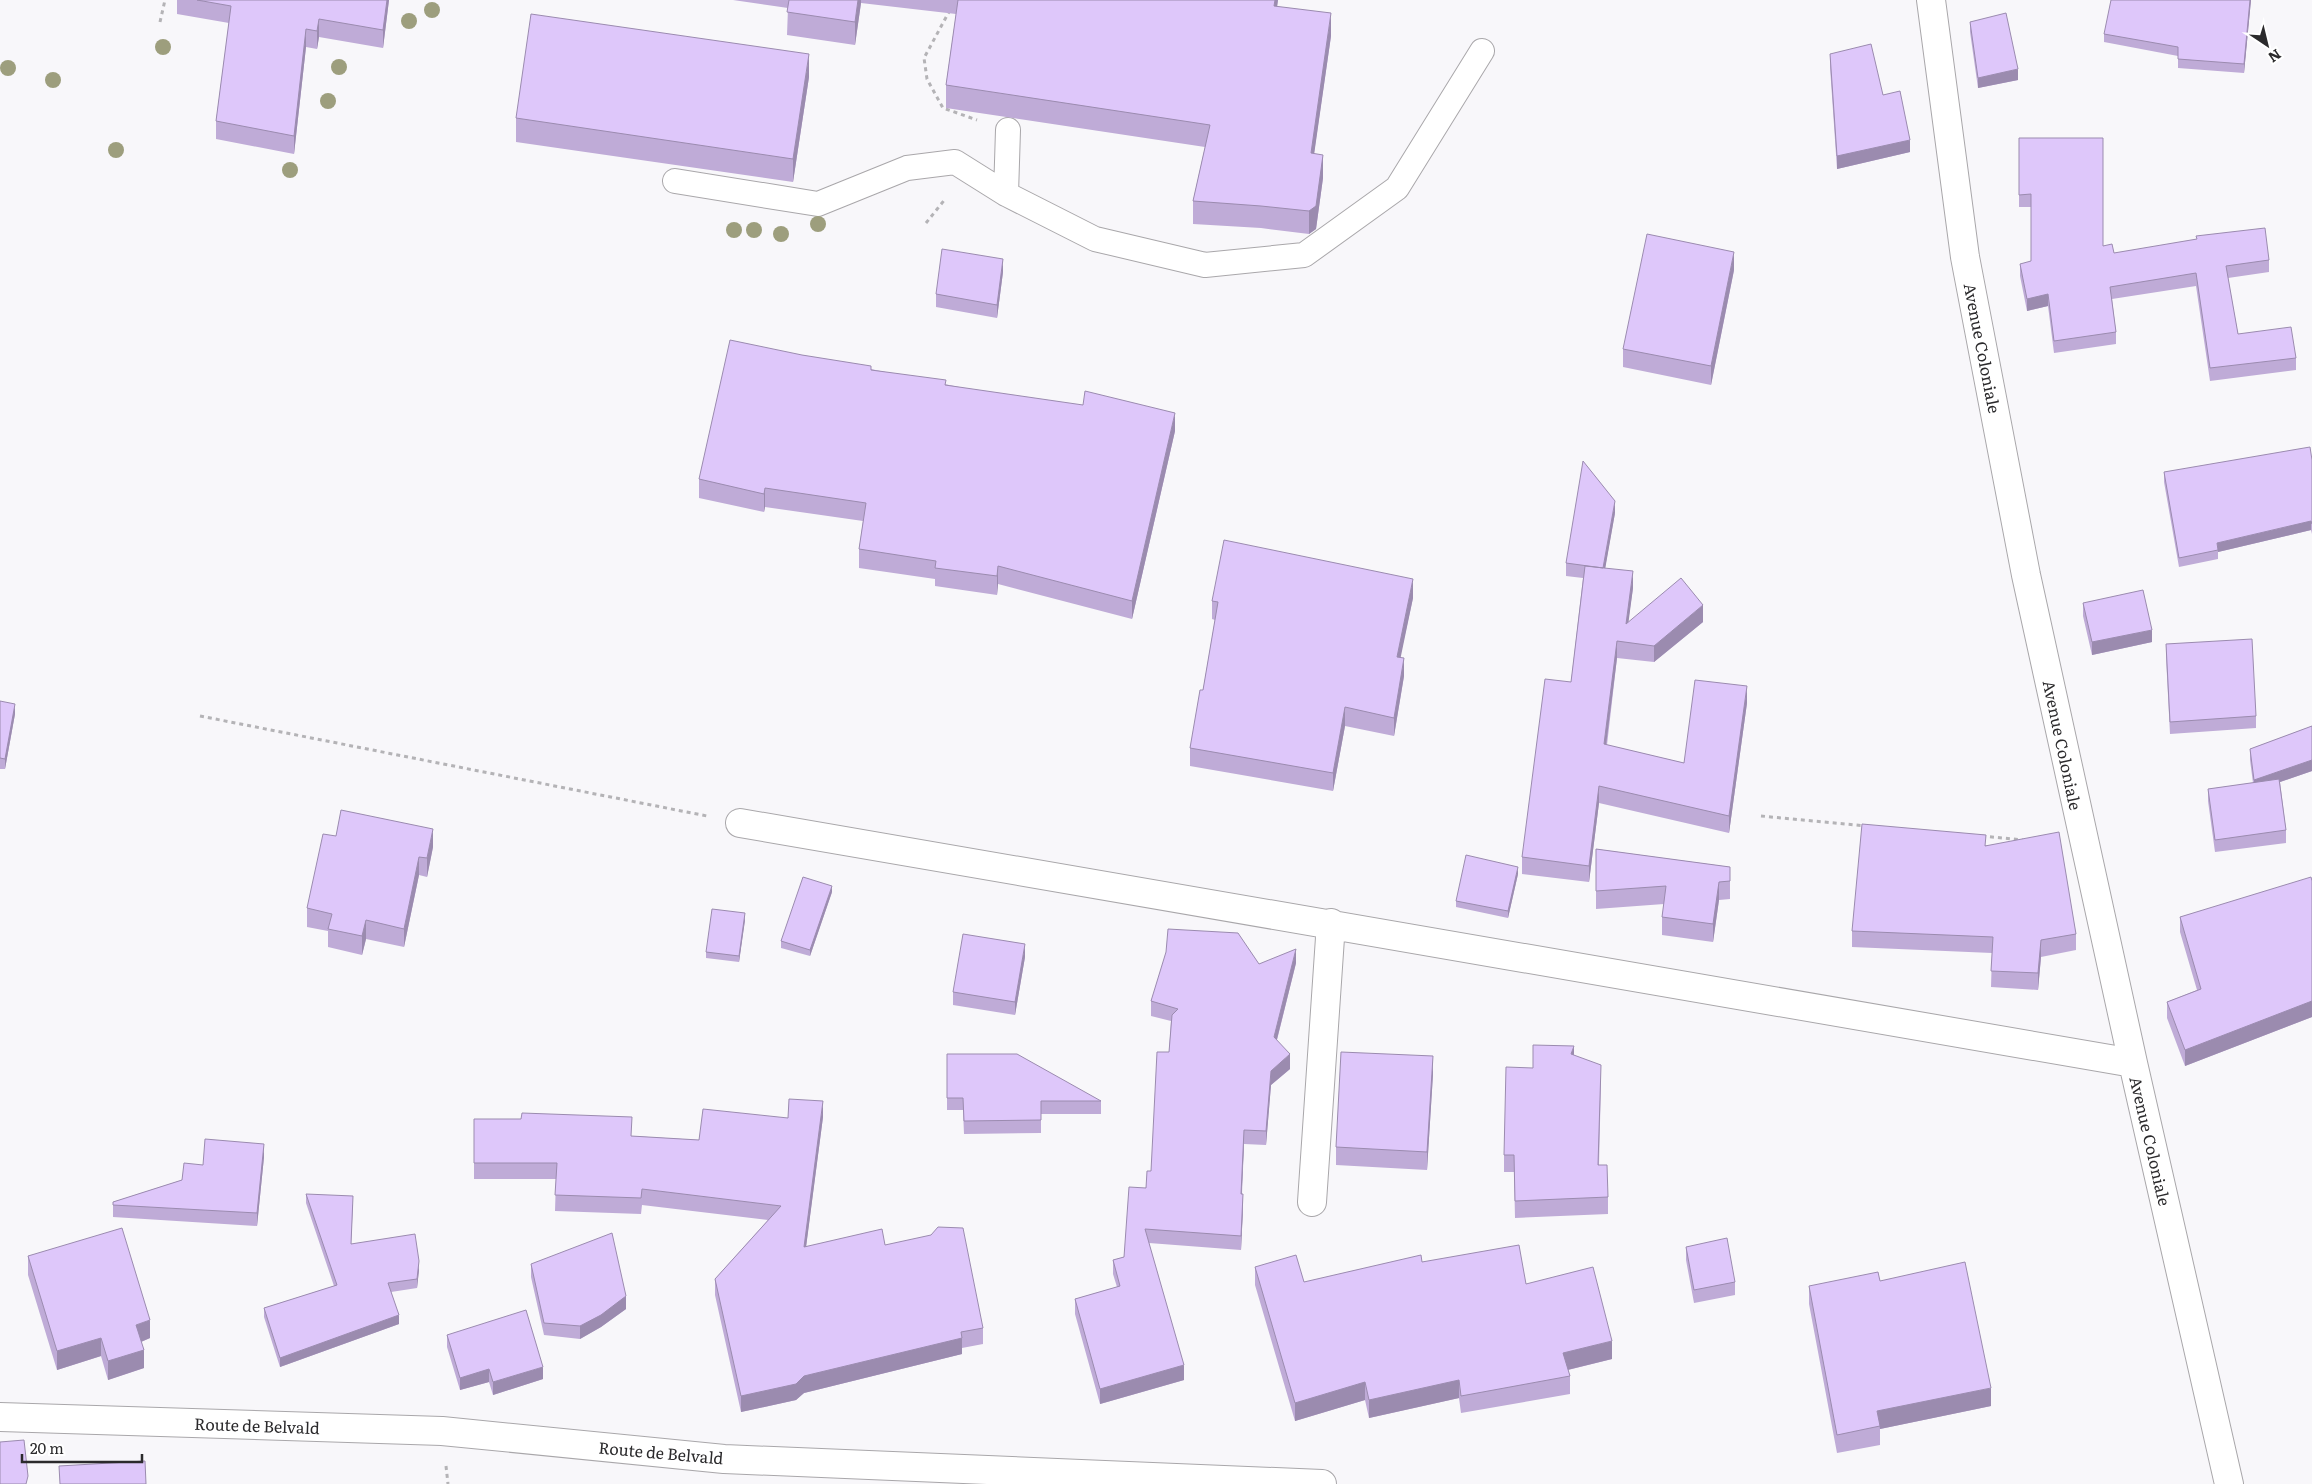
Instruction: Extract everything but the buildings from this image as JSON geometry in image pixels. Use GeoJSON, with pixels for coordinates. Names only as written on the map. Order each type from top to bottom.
{"type":"FeatureCollection","features":[{"type":"Feature","properties":{"kind":"street","name":"Avenue Coloniale"},"geometry":{"type":"LineString","coordinates":[[1931,0],[1966,257],[2024,566],[2133,1063],[2229,1484]]}},
{"type":"Feature","properties":{"kind":"street"},"geometry":{"type":"LineString","coordinates":[[740,823],[1331,923],[2133,1063]]}},
{"type":"Feature","properties":{"kind":"street"},"geometry":{"type":"LineString","coordinates":[[1312,1202],[1331,923]]}},
{"type":"Feature","properties":{"kind":"street","name":"Route de Belvald"},"geometry":{"type":"LineString","coordinates":[[0,1417],[442,1431],[724,1459],[1322,1484]]}},
{"type":"Feature","properties":{"kind":"lane"},"geometry":{"type":"LineString","coordinates":[[674,181],[818,204],[906,168],[955,162],[1006,194],[1095,238],[1205,265],[1304,255],[1397,188],[1482,51]]}},
{"type":"Feature","properties":{"kind":"lane"},"geometry":{"type":"LineString","coordinates":[[1006,194],[1008,130]]}},
{"type":"Feature","properties":{"kind":"path"},"geometry":{"type":"LineString","coordinates":[[160,22],[165,0]]}},
{"type":"Feature","properties":{"kind":"path"},"geometry":{"type":"LineString","coordinates":[[952,4],[946,21],[924,58],[927,79],[943,108],[1008,130]]}},
{"type":"Feature","properties":{"kind":"path"},"geometry":{"type":"LineString","coordinates":[[200,716],[740,823]]}},
{"type":"Feature","properties":{"kind":"path"},"geometry":{"type":"LineString","coordinates":[[1761,816],[1869,826]]}},
{"type":"Feature","properties":{"kind":"path"},"geometry":{"type":"LineString","coordinates":[[1977,836],[2026,840]]}}]}
